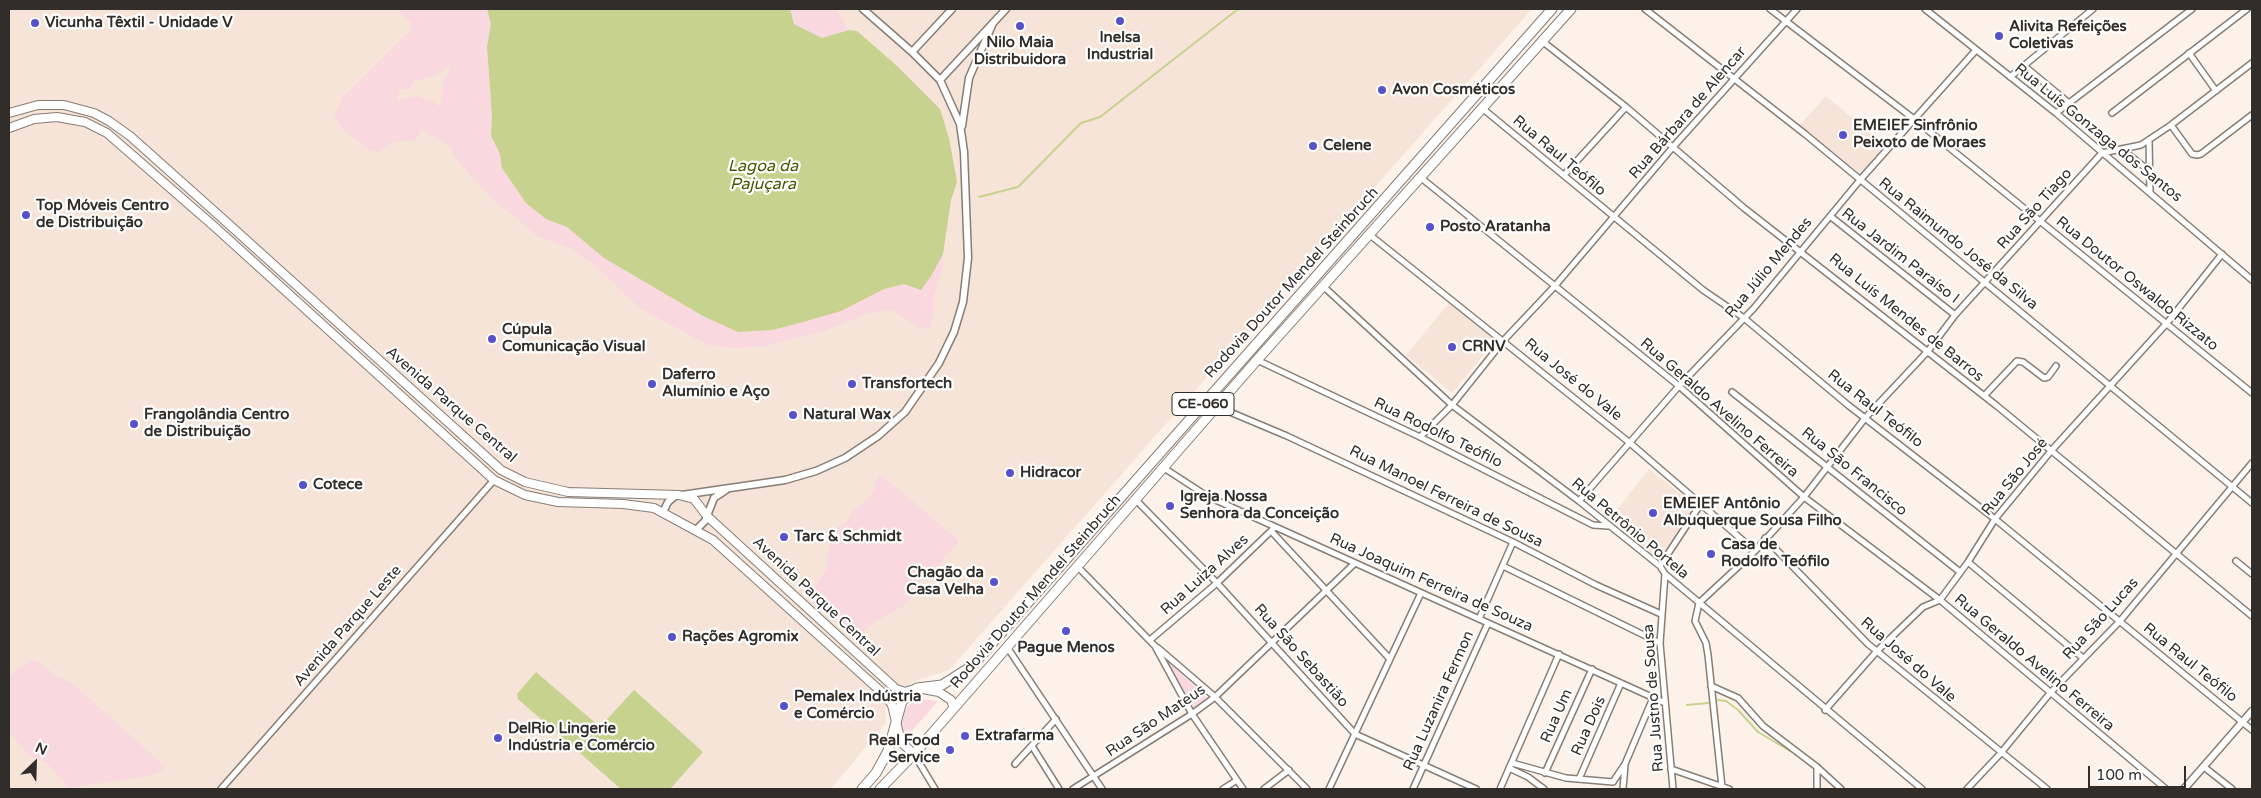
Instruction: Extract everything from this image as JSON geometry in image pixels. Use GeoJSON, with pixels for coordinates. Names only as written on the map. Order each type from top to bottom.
{"type":"FeatureCollection","features":[{"type":"Feature","properties":{"kind":"highway","name":"Rodovia Doutor Mendel Steinbruch"},"geometry":{"type":"LineString","coordinates":[[917,688],[942,686],[972,666],[1552,9]]}},
{"type":"Feature","properties":{"kind":"highway","name":"Rodovia Doutor Mendel Steinbruch"},"geometry":{"type":"LineString","coordinates":[[880,789],[914,754],[1006,646],[1218,407],[1257,360],[1570,9]]}},
{"type":"Feature","properties":{"kind":"highway"},"geometry":{"type":"LineString","coordinates":[[862,789],[876,773],[888,751],[895,720],[902,701],[917,688]]}},
{"type":"Feature","properties":{"kind":"main road","name":"Avenida Parque Central"},"geometry":{"type":"LineString","coordinates":[[9,113],[38,106],[64,105],[94,113],[109,121],[130,136],[501,470],[541,487],[568,492],[679,495],[694,499],[707,516],[896,689],[905,692],[917,688],[939,692],[951,700],[954,708]]}},
{"type":"Feature","properties":{"kind":"main road","name":"Avenida Parque Central"},"geometry":{"type":"LineString","coordinates":[[9,128],[34,118],[56,117],[85,122],[107,133],[216,228],[494,480],[526,495],[558,502],[633,505],[663,512],[696,530],[730,554],[887,696],[892,705],[901,742],[914,754]]}},
{"type":"Feature","properties":{"kind":"street"},"geometry":{"type":"LineString","coordinates":[[863,9],[912,52],[940,80],[956,113],[962,135]]}},
{"type":"Feature","properties":{"kind":"street"},"geometry":{"type":"LineString","coordinates":[[912,52],[952,9]]}},
{"type":"Feature","properties":{"kind":"street"},"geometry":{"type":"LineString","coordinates":[[940,80],[1006,9]]}},
{"type":"Feature","properties":{"kind":"street","name":"Rua Raimundo José da Silva"},"geometry":{"type":"LineString","coordinates":[[1645,9],[1805,134],[2252,503]]}},
{"type":"Feature","properties":{"kind":"street","name":"Rua Doutor Oswaldo Rizzato"},"geometry":{"type":"LineString","coordinates":[[1770,9],[1914,119],[2252,393]]}},
{"type":"Feature","properties":{"kind":"street","name":"Rua Bárbara de Alencar"},"geometry":{"type":"LineString","coordinates":[[1420,437],[1452,405],[1504,340],[1554,287],[1673,147],[1797,9]]}},
{"type":"Feature","properties":{"kind":"street","name":"Rua Luís Gonzaga dos Santos"},"geometry":{"type":"LineString","coordinates":[[1925,9],[2056,113],[2252,280]]}},
{"type":"Feature","properties":{"kind":"street"},"geometry":{"type":"LineString","coordinates":[[2010,77],[2093,9]]}},
{"type":"Feature","properties":{"kind":"street"},"geometry":{"type":"LineString","coordinates":[[2056,113],[2192,9]]}},
{"type":"Feature","properties":{"kind":"street"},"geometry":{"type":"LineString","coordinates":[[2112,112],[2246,9]]}},
{"type":"Feature","properties":{"kind":"street"},"geometry":{"type":"LineString","coordinates":[[663,512],[670,499],[679,495],[785,480],[837,463],[890,427],[910,406],[928,381],[954,332],[965,288],[968,232],[962,135],[964,104],[969,78],[994,23]]}},
{"type":"Feature","properties":{"kind":"street","name":"Rua Luís Mendes de Barros"},"geometry":{"type":"LineString","coordinates":[[1542,42],[1626,106],[1744,208],[1928,351],[2252,616]]}},
{"type":"Feature","properties":{"kind":"street","name":"Rua Júlio Mendes"},"geometry":{"type":"LineString","coordinates":[[1579,501],[1679,386],[1744,318],[1860,180],[1976,50]]}},
{"type":"Feature","properties":{"kind":"street"},"geometry":{"type":"LineString","coordinates":[[2189,53],[2216,91]]}},
{"type":"Feature","properties":{"kind":"street"},"geometry":{"type":"LineString","coordinates":[[2102,153],[2141,145],[2171,125],[2252,63]]}},
{"type":"Feature","properties":{"kind":"street"},"geometry":{"type":"LineString","coordinates":[[2023,65],[2069,103]]}},
{"type":"Feature","properties":{"kind":"street"},"geometry":{"type":"LineString","coordinates":[[1564,175],[1626,106]]}},
{"type":"Feature","properties":{"kind":"street","name":"Rua Raul Teófilo"},"geometry":{"type":"LineString","coordinates":[[1482,108],[1703,290],[1744,318],[1848,405],[1866,417],[1994,519],[2252,730]]}},
{"type":"Feature","properties":{"kind":"street"},"geometry":{"type":"LineString","coordinates":[[2171,125],[2192,154],[2197,155],[2252,116]]}},
{"type":"Feature","properties":{"kind":"street"},"geometry":{"type":"LineString","coordinates":[[2149,140],[2148,170],[2150,192]]}},
{"type":"Feature","properties":{"kind":"street"},"geometry":{"type":"LineString","coordinates":[[2122,149],[2148,170]]}},
{"type":"Feature","properties":{"kind":"street","name":"Rua São Tiago"},"geometry":{"type":"LineString","coordinates":[[1700,603],[1755,551],[1804,497],[1866,417],[1928,351],[1955,315],[2102,153]]}},
{"type":"Feature","properties":{"kind":"street","name":"Rua Geraldo Avelino Ferreira"},"geometry":{"type":"LineString","coordinates":[[1420,177],[1679,386],[1804,497],[1940,600],[2166,789]]}},
{"type":"Feature","properties":{"kind":"street","name":"Rua Jardim Paraíso I"},"geometry":{"type":"LineString","coordinates":[[1830,216],[1955,315]]}},
{"type":"Feature","properties":{"kind":"street","name":"Rua José do Vale"},"geometry":{"type":"LineString","coordinates":[[1370,235],[1504,340],[1630,443],[1755,551]]}},
{"type":"Feature","properties":{"kind":"street","name":"Rua São José"},"geometry":{"type":"LineString","coordinates":[[1825,710],[1876,651],[1923,607],[1940,600],[1968,562],[1994,519],[2051,450],[2167,323],[2222,254]]}},
{"type":"Feature","properties":{"kind":"street","name":"Rua Petrônio Portela"},"geometry":{"type":"LineString","coordinates":[[1323,286],[1452,405],[1579,501],[1660,566],[1665,574],[1825,710],[1922,789]]}},
{"type":"Feature","properties":{"kind":"street","name":"Rua Rodolfo Teófilo"},"geometry":{"type":"LineString","coordinates":[[1257,360],[1420,437],[1593,525],[1609,526]]}},
{"type":"Feature","properties":{"kind":"street"},"geometry":{"type":"LineString","coordinates":[[1984,396],[2017,361],[2024,362],[2044,378],[2048,377],[2056,366]]}},
{"type":"Feature","properties":{"kind":"street","name":"Rua São Francisco"},"geometry":{"type":"LineString","coordinates":[[1732,392],[1960,572]]}},
{"type":"Feature","properties":{"kind":"street","name":"Rua Manoel Ferreira de Sousa"},"geometry":{"type":"LineString","coordinates":[[1218,407],[1287,436],[1512,542],[1596,585],[1661,614]]}},
{"type":"Feature","properties":{"kind":"street","name":"Rua São Lucas"},"geometry":{"type":"LineString","coordinates":[[1967,789],[2000,754],[2051,692],[2120,621],[2252,463]]}},
{"type":"Feature","properties":{"kind":"street","name":"Rua Joaquim Ferreira de Souza"},"geometry":{"type":"LineString","coordinates":[[1164,468],[1193,488],[1273,529],[1355,563],[1664,703]]}},
{"type":"Feature","properties":{"kind":"street","name":"Avenida Parque Leste"},"geometry":{"type":"LineString","coordinates":[[221,789],[494,480]]}},
{"type":"Feature","properties":{"kind":"street"},"geometry":{"type":"LineString","coordinates":[[696,530],[707,516],[716,496],[729,488]]}},
{"type":"Feature","properties":{"kind":"street","name":"Rua São Sebastião"},"geometry":{"type":"LineString","coordinates":[[1136,500],[1217,583],[1355,734],[1476,789]]}},
{"type":"Feature","properties":{"kind":"street"},"geometry":{"type":"LineString","coordinates":[[1660,566],[1700,505]]}},
{"type":"Feature","properties":{"kind":"street"},"geometry":{"type":"LineString","coordinates":[[1273,529],[1327,592],[1389,658]]}},
{"type":"Feature","properties":{"kind":"street","name":"Rua Luiza Alves"},"geometry":{"type":"LineString","coordinates":[[1150,640],[1217,583],[1273,529]]}},
{"type":"Feature","properties":{"kind":"street","name":"Rua José do Vale"},"geometry":{"type":"LineString","coordinates":[[1765,538],[1823,601],[1876,651],[2000,754],[2047,789]]}},
{"type":"Feature","properties":{"kind":"street","name":"Rua Luzanira Fermon"},"geometry":{"type":"LineString","coordinates":[[1479,619],[1512,542]]}},
{"type":"Feature","properties":{"kind":"street"},"geometry":{"type":"LineString","coordinates":[[2236,561],[2252,574]]}},
{"type":"Feature","properties":{"kind":"street"},"geometry":{"type":"LineString","coordinates":[[1968,562],[2084,658]]}},
{"type":"Feature","properties":{"kind":"street","name":"Rua São Mateus"},"geometry":{"type":"LineString","coordinates":[[1073,789],[1094,778],[1144,743],[1192,714],[1214,697],[1327,592],[1355,563]]}},
{"type":"Feature","properties":{"kind":"street"},"geometry":{"type":"LineString","coordinates":[[1077,566],[1155,646],[1214,697],[1307,789]]}},
{"type":"Feature","properties":{"kind":"street"},"geometry":{"type":"LineString","coordinates":[[1502,566],[1660,643]]}},
{"type":"Feature","properties":{"kind":"street","name":"Rua Justno de Sousa"},"geometry":{"type":"LineString","coordinates":[[1665,574],[1660,643],[1673,789]]}},
{"type":"Feature","properties":{"kind":"street"},"geometry":{"type":"LineString","coordinates":[[1328,789],[1421,593]]}},
{"type":"Feature","properties":{"kind":"street"},"geometry":{"type":"LineString","coordinates":[[1700,603],[1695,621],[1706,643],[1722,787]]}},
{"type":"Feature","properties":{"kind":"street","name":"Rua Luzanira Fermon"},"geometry":{"type":"LineString","coordinates":[[1413,789],[1488,623]]}},
{"type":"Feature","properties":{"kind":"street"},"geometry":{"type":"LineString","coordinates":[[1006,646],[1102,789]]}},
{"type":"Feature","properties":{"kind":"street"},"geometry":{"type":"LineString","coordinates":[[1155,646],[1192,714],[1243,789]]}},
{"type":"Feature","properties":{"kind":"street"},"geometry":{"type":"LineString","coordinates":[[1500,789],[1559,654]]}},
{"type":"Feature","properties":{"kind":"street","name":"Rua Um"},"geometry":{"type":"LineString","coordinates":[[1544,774],[1592,670]]}},
{"type":"Feature","properties":{"kind":"street","name":"Rua Dois"},"geometry":{"type":"LineString","coordinates":[[1580,779],[1621,683]]}},
{"type":"Feature","properties":{"kind":"street"},"geometry":{"type":"LineString","coordinates":[[1711,686],[1738,698],[1763,726],[1817,767],[1841,789]]}},
{"type":"Feature","properties":{"kind":"street"},"geometry":{"type":"LineString","coordinates":[[1511,765],[1544,774],[1613,782],[1625,764],[1653,698]]}},
{"type":"Feature","properties":{"kind":"street"},"geometry":{"type":"LineString","coordinates":[[2184,789],[2252,711]]}},
{"type":"Feature","properties":{"kind":"street"},"geometry":{"type":"LineString","coordinates":[[1014,764],[1056,719]]}},
{"type":"Feature","properties":{"kind":"street"},"geometry":{"type":"LineString","coordinates":[[1032,746],[1059,789]]}},
{"type":"Feature","properties":{"kind":"street"},"geometry":{"type":"LineString","coordinates":[[914,754],[935,789]]}},
{"type":"Feature","properties":{"kind":"street"},"geometry":{"type":"LineString","coordinates":[[1623,789],[1625,764]]}},
{"type":"Feature","properties":{"kind":"street"},"geometry":{"type":"LineString","coordinates":[[1511,765],[1544,789]]}},
{"type":"Feature","properties":{"kind":"street"},"geometry":{"type":"LineString","coordinates":[[2204,766],[2232,789]]}},
{"type":"Feature","properties":{"kind":"street"},"geometry":{"type":"LineString","coordinates":[[1817,767],[1817,789]]}},
{"type":"Feature","properties":{"kind":"street"},"geometry":{"type":"LineString","coordinates":[[1671,769],[1728,789]]}},
{"type":"Feature","properties":{"kind":"street"},"geometry":{"type":"LineString","coordinates":[[1264,789],[1289,770]]}},
{"type":"Feature","properties":{"kind":"street"},"geometry":{"type":"LineString","coordinates":[[1223,789],[1237,780]]}},
{"type":"Feature","properties":{"kind":"shaded area"},"geometry":{"type":"Polygon","coordinates":[[[9,9],[1532,9],[949,670],[912,682],[885,709],[886,723],[831,789],[9,789],[9,9]]]}},
{"type":"Feature","properties":{"kind":"shaded area"},"geometry":{"type":"Polygon","coordinates":[[[397,9],[487,9],[491,24],[487,47],[492,115],[491,136],[500,154],[502,168],[526,203],[546,219],[567,227],[604,258],[703,316],[738,332],[841,311],[884,289],[904,284],[921,290],[943,254],[943,268],[934,295],[934,311],[929,329],[919,328],[892,310],[869,313],[826,330],[766,346],[734,348],[708,345],[640,308],[593,264],[572,249],[539,237],[495,201],[454,157],[451,147],[421,129],[416,140],[394,142],[378,152],[369,150],[344,130],[334,116],[342,98],[410,31],[411,22],[397,9]],[[454,61],[437,75],[414,81],[408,90],[399,89],[397,101],[416,96],[434,102],[441,108],[443,82],[454,61]]]}},
{"type":"Feature","properties":{"kind":"shaded area"},"geometry":{"type":"Polygon","coordinates":[[[790,9],[835,9],[849,30],[822,38],[794,24],[790,9]]]}},
{"type":"Feature","properties":{"kind":"shaded area","name":"EMEIEF Sinfrônio Peixoto de Moraes"},"geometry":{"type":"Polygon","coordinates":[[[1826,96],[1885,145],[1861,174],[1800,125],[1826,96]]]}},
{"type":"Feature","properties":{"kind":"shaded area","name":"CRNV"},"geometry":{"type":"Polygon","coordinates":[[[1450,302],[1497,339],[1452,393],[1406,355],[1450,302]]]}},
{"type":"Feature","properties":{"kind":"shaded area","name":"EMEIEF Antônio Albuquerque Sousa Filho"},"geometry":{"type":"Polygon","coordinates":[[[1649,469],[1695,506],[1659,559],[1610,519],[1649,469]]]}},
{"type":"Feature","properties":{"kind":"shaded area"},"geometry":{"type":"Polygon","coordinates":[[[880,474],[959,541],[932,572],[922,578],[907,604],[874,622],[863,632],[857,642],[853,634],[828,615],[809,596],[826,571],[830,537],[847,521],[854,509],[867,501],[874,491],[875,481],[880,474]]]}},
{"type":"Feature","properties":{"kind":"shaded area"},"geometry":{"type":"Polygon","coordinates":[[[1163,657],[1205,696],[1206,699],[1194,708],[1163,657]]]}},
{"type":"Feature","properties":{"kind":"shaded area"},"geometry":{"type":"Polygon","coordinates":[[[32,660],[72,683],[160,762],[164,767],[160,772],[152,775],[69,788],[48,764],[27,754],[9,731],[9,677],[18,668],[32,660]]]}},
{"type":"Feature","properties":{"kind":"shaded area"},"geometry":{"type":"Polygon","coordinates":[[[920,699],[938,701],[904,740],[899,723],[901,715],[912,702],[920,699]]]}},
{"type":"Feature","properties":{"kind":"water","name":"Lagoa da Pajuçara"},"geometry":{"type":"Polygon","coordinates":[[[487,9],[790,9],[794,24],[822,38],[849,30],[857,31],[897,66],[940,109],[949,138],[957,182],[951,200],[943,254],[931,276],[921,290],[904,284],[884,289],[841,311],[803,322],[772,330],[738,332],[703,316],[604,258],[567,227],[546,219],[526,203],[502,168],[500,154],[491,136],[492,115],[487,47],[491,24],[487,9]]]}},
{"type":"Feature","properties":{"kind":"water"},"geometry":{"type":"Polygon","coordinates":[[[536,672],[600,727],[634,690],[703,752],[670,789],[621,789],[518,699],[517,694],[536,672]]]}},
{"type":"Feature","properties":{"kind":"waterway"},"geometry":{"type":"LineString","coordinates":[[979,197],[1018,187],[1081,123],[1100,117],[1238,9]]}},
{"type":"Feature","properties":{"kind":"waterway"},"geometry":{"type":"LineString","coordinates":[[1718,700],[1726,701],[1738,710],[1758,732],[1790,751]]}},
{"type":"Feature","properties":{"kind":"waterway"},"geometry":{"type":"LineString","coordinates":[[1687,705],[1708,703]]}},
{"type":"Feature","properties":{"kind":"place","name":"Inelsa Industrial"},"geometry":{"type":"Point","coordinates":[1120,21]}},
{"type":"Feature","properties":{"kind":"place","name":"Vicunha Têxtil - Unidade V"},"geometry":{"type":"Point","coordinates":[35,23]}},
{"type":"Feature","properties":{"kind":"place","name":"Nilo Maia Distribuidora"},"geometry":{"type":"Point","coordinates":[1020,26]}},
{"type":"Feature","properties":{"kind":"place","name":"Alivita Refeições Coletivas"},"geometry":{"type":"Point","coordinates":[1999,36]}},
{"type":"Feature","properties":{"kind":"place","name":"Avon Cosméticos"},"geometry":{"type":"Point","coordinates":[1382,90]}},
{"type":"Feature","properties":{"kind":"place","name":"EMEIEF Sinfrônio Peixoto de Moraes"},"geometry":{"type":"Point","coordinates":[1843,135]}},
{"type":"Feature","properties":{"kind":"place","name":"Celene"},"geometry":{"type":"Point","coordinates":[1313,146]}},
{"type":"Feature","properties":{"kind":"place","name":"Top Móveis Centro de Distribuição"},"geometry":{"type":"Point","coordinates":[26,215]}},
{"type":"Feature","properties":{"kind":"place","name":"Posto Aratanha"},"geometry":{"type":"Point","coordinates":[1430,227]}},
{"type":"Feature","properties":{"kind":"place","name":"Cúpula Comunicação Visual"},"geometry":{"type":"Point","coordinates":[492,339]}},
{"type":"Feature","properties":{"kind":"place","name":"CRNV"},"geometry":{"type":"Point","coordinates":[1452,347]}},
{"type":"Feature","properties":{"kind":"place","name":"Daferro Alumínio e Aço"},"geometry":{"type":"Point","coordinates":[652,384]}},
{"type":"Feature","properties":{"kind":"place","name":"Transfortech"},"geometry":{"type":"Point","coordinates":[852,384]}},
{"type":"Feature","properties":{"kind":"place","name":"Natural Wax"},"geometry":{"type":"Point","coordinates":[793,415]}},
{"type":"Feature","properties":{"kind":"place","name":"Frangolândia Centro de Distribuição"},"geometry":{"type":"Point","coordinates":[134,424]}},
{"type":"Feature","properties":{"kind":"place","name":"Hidracor"},"geometry":{"type":"Point","coordinates":[1010,473]}},
{"type":"Feature","properties":{"kind":"place","name":"Cotece"},"geometry":{"type":"Point","coordinates":[303,485]}},
{"type":"Feature","properties":{"kind":"place","name":"Igreja Nossa Senhora da Conceição"},"geometry":{"type":"Point","coordinates":[1170,506]}},
{"type":"Feature","properties":{"kind":"place","name":"EMEIEF Antônio Albuquerque Sousa Filho"},"geometry":{"type":"Point","coordinates":[1653,513]}},
{"type":"Feature","properties":{"kind":"place","name":"Tarc & Schmidt"},"geometry":{"type":"Point","coordinates":[784,537]}},
{"type":"Feature","properties":{"kind":"place","name":"Casa de Rodolfo Teófilo"},"geometry":{"type":"Point","coordinates":[1711,554]}},
{"type":"Feature","properties":{"kind":"place","name":"Chagão da Casa Velha"},"geometry":{"type":"Point","coordinates":[994,582]}},
{"type":"Feature","properties":{"kind":"place","name":"Pague Menos"},"geometry":{"type":"Point","coordinates":[1066,631]}},
{"type":"Feature","properties":{"kind":"place","name":"Rações Agromix"},"geometry":{"type":"Point","coordinates":[672,637]}},
{"type":"Feature","properties":{"kind":"place","name":"Pemalex Indústria e Comércio"},"geometry":{"type":"Point","coordinates":[784,706]}},
{"type":"Feature","properties":{"kind":"place","name":"Extrafarma"},"geometry":{"type":"Point","coordinates":[965,736]}},
{"type":"Feature","properties":{"kind":"place","name":"DelRio Lingerie Indústria e Comércio"},"geometry":{"type":"Point","coordinates":[498,738]}},
{"type":"Feature","properties":{"kind":"place","name":"Real Food Service"},"geometry":{"type":"Point","coordinates":[950,750]}}]}
